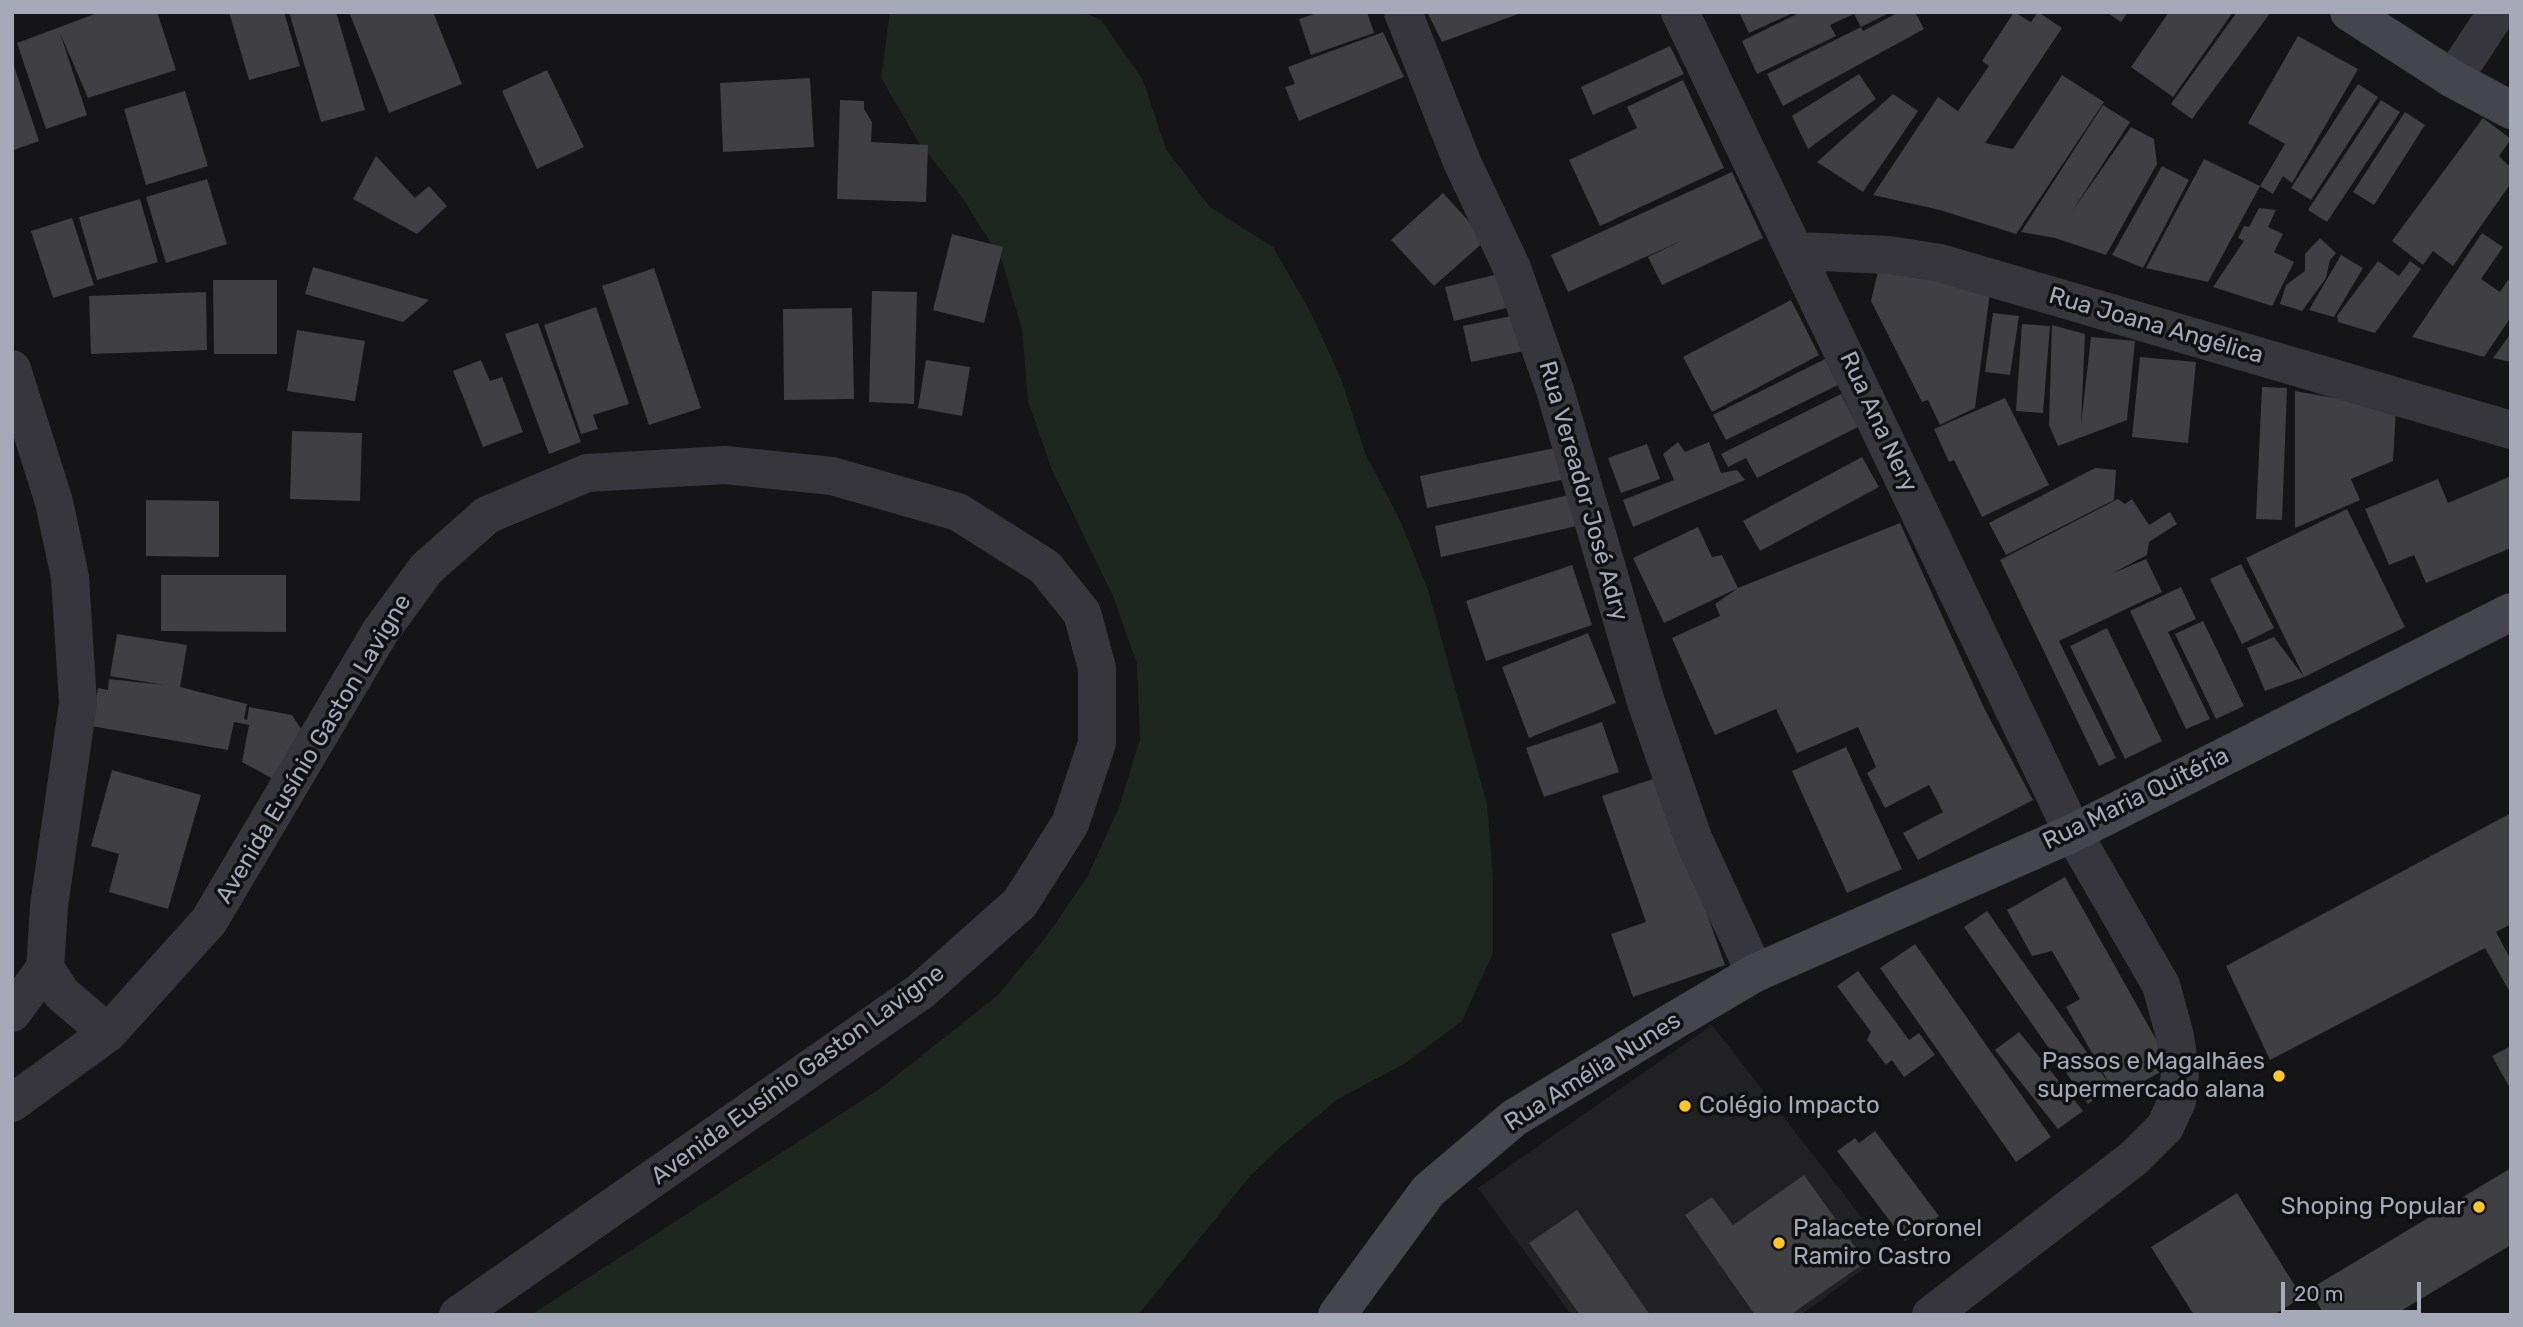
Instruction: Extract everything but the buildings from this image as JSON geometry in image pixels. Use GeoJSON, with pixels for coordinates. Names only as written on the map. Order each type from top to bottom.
{"type":"FeatureCollection","features":[{"type":"Feature","properties":{"kind":"main road"},"geometry":{"type":"LineString","coordinates":[[2349,12],[2453,79],[2511,110]]}},
{"type":"Feature","properties":{"kind":"main road","name":"Rua Maria Quitéria"},"geometry":{"type":"LineString","coordinates":[[1755,973],[2073,833],[2511,612]]}},
{"type":"Feature","properties":{"kind":"main road","name":"Rua Amélia Nunes"},"geometry":{"type":"LineString","coordinates":[[1337,1315],[1428,1191],[1514,1118],[1755,973]]}},
{"type":"Feature","properties":{"kind":"street","name":"Rua Vereador José Adry"},"geometry":{"type":"LineString","coordinates":[[1403,12],[1462,162],[1512,268],[1555,390],[1606,573],[1688,826],[1755,973]]}},
{"type":"Feature","properties":{"kind":"street","name":"Rua Ana Nery"},"geometry":{"type":"LineString","coordinates":[[1680,12],[1797,251],[2073,833],[2161,985],[2177,1048],[2180,1072],[2177,1101],[2165,1127],[2134,1158],[1931,1315]]}},
{"type":"Feature","properties":{"kind":"street"},"geometry":{"type":"LineString","coordinates":[[2453,79],[2497,12]]}},
{"type":"Feature","properties":{"kind":"street","name":"Rua Joana Angélica"},"geometry":{"type":"LineString","coordinates":[[1797,251],[1889,255],[1940,263],[2511,430]]}},
{"type":"Feature","properties":{"kind":"street"},"geometry":{"type":"LineString","coordinates":[[12,369],[54,502],[70,577],[78,703],[49,906],[46,968],[12,1013]]}},
{"type":"Feature","properties":{"kind":"street","name":"Avenida Eusínio Gaston Lavigne"},"geometry":{"type":"LineString","coordinates":[[12,1103],[108,1033],[209,921],[380,632],[426,569],[487,515],[587,473],[725,465],[832,477],[958,512],[1045,567],[1082,613],[1097,668],[1097,743],[1070,824],[1020,903],[921,991],[458,1315]]}},
{"type":"Feature","properties":{"kind":"street"},"geometry":{"type":"LineString","coordinates":[[46,968],[62,994],[108,1033]]}},
{"type":"Feature","properties":{"kind":"shaded area"},"geometry":{"type":"Polygon","coordinates":[[[890,12],[1082,12],[1101,20],[1143,80],[1166,149],[1210,207],[1273,247],[1311,313],[1341,379],[1365,453],[1400,520],[1428,590],[1487,804],[1493,879],[1493,953],[1462,1021],[1404,1064],[1338,1099],[1281,1146],[1250,1176],[1138,1315],[531,1315],[881,1088],[998,995],[1046,937],[1087,877],[1119,808],[1140,739],[1137,664],[1113,596],[1052,470],[1028,401],[1022,330],[1002,261],[962,197],[918,141],[881,78],[890,12]]]}},
{"type":"Feature","properties":{"kind":"shaded area","name":"Colégio Impacto"},"geometry":{"type":"Polygon","coordinates":[[[1712,1025],[1888,1251],[1801,1315],[1571,1315],[1478,1188],[1712,1025]]]}},
{"type":"Feature","properties":{"kind":"place","name":"Passos e Magalhães supermercado alana"},"geometry":{"type":"Point","coordinates":[2279,1076]}},
{"type":"Feature","properties":{"kind":"place","name":"Colégio Impacto"},"geometry":{"type":"Point","coordinates":[1685,1106]}},
{"type":"Feature","properties":{"kind":"place","name":"Shoping Popular"},"geometry":{"type":"Point","coordinates":[2479,1207]}},
{"type":"Feature","properties":{"kind":"place","name":"Palacete Coronel Ramiro Castro"},"geometry":{"type":"Point","coordinates":[1779,1243]}}]}
